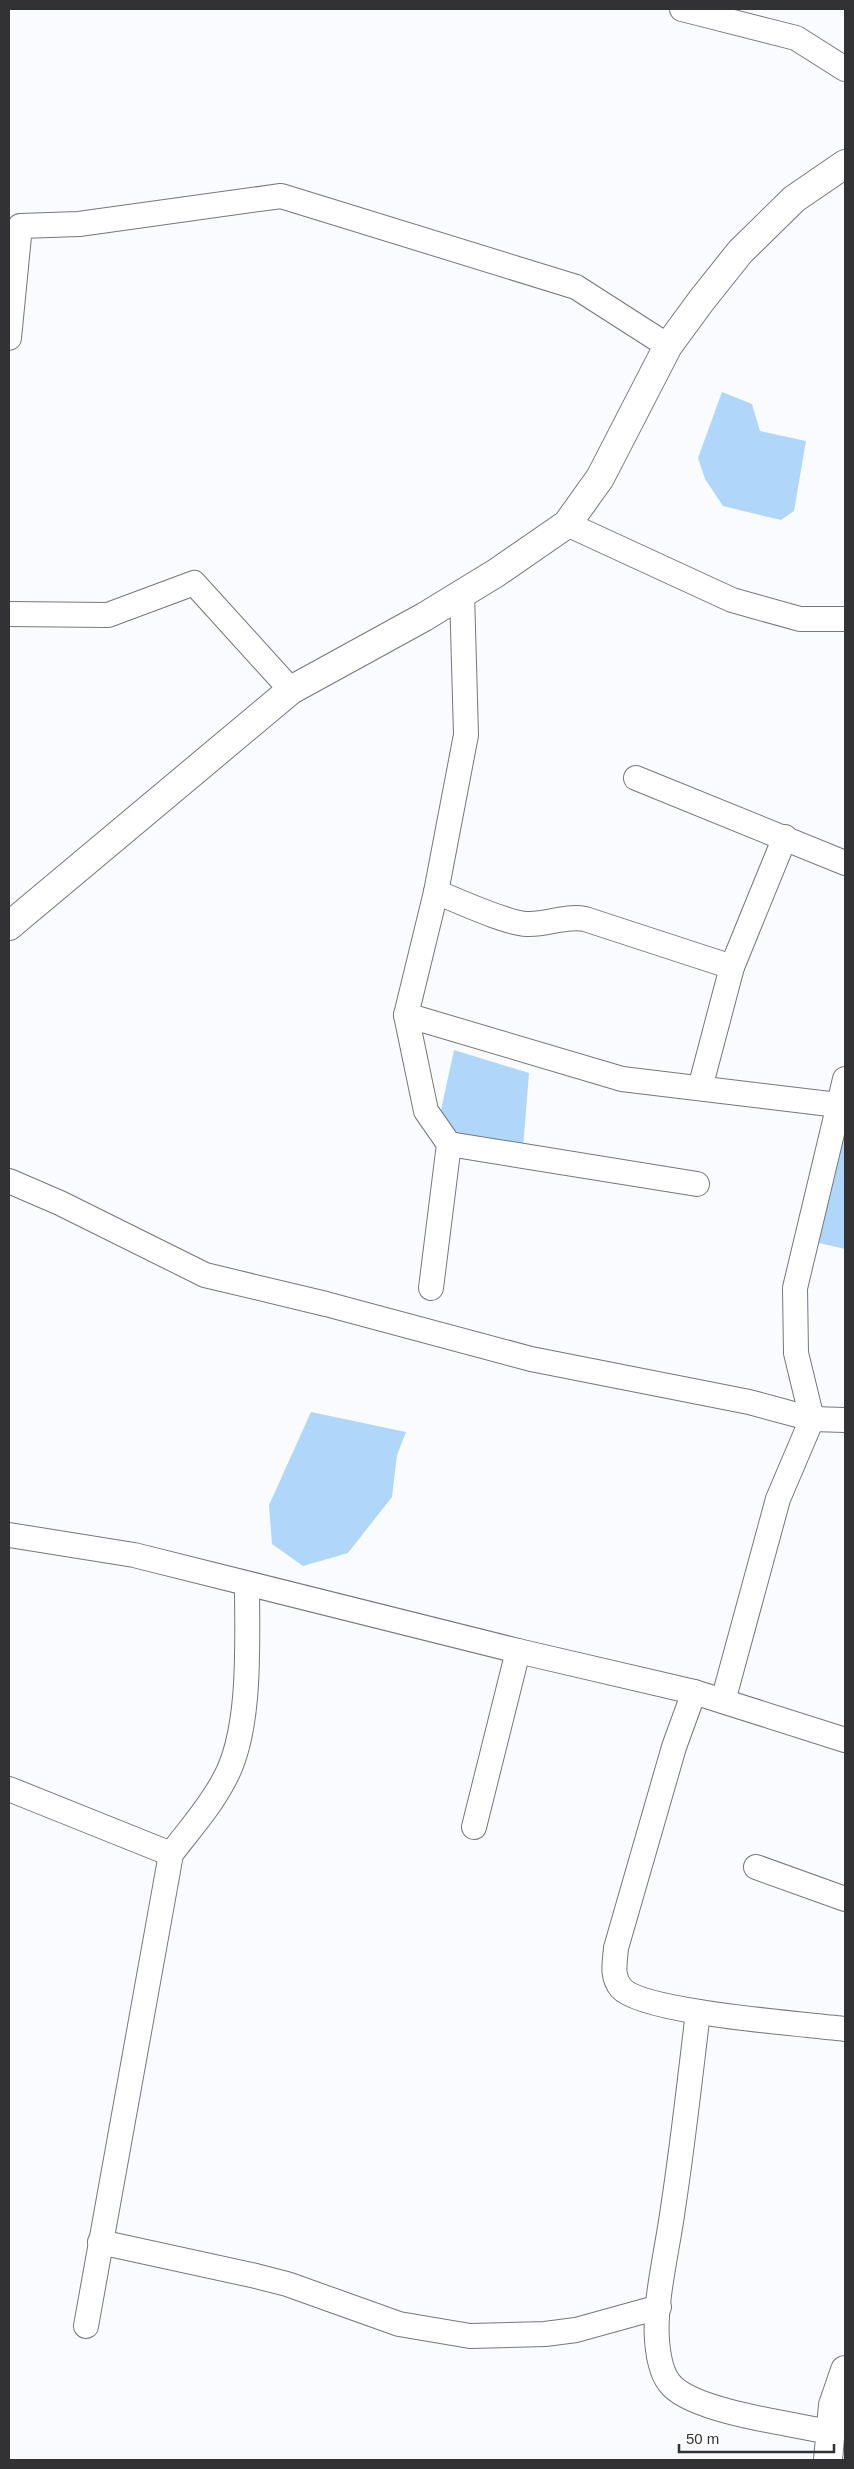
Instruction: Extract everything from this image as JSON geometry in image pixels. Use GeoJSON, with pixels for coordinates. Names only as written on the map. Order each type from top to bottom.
{"type":"FeatureCollection","features":[{"type":"Feature","properties":{"kind":"street"},"geometry":{"type":"LineString","coordinates":[[682,9],[796,38],[845,68]]}},
{"type":"Feature","properties":{"kind":"street"},"geometry":{"type":"LineString","coordinates":[[9,926],[291,690],[424,617],[567,524],[600,478],[668,346],[740,252],[794,200],[845,164]]}},
{"type":"Feature","properties":{"kind":"street"},"geometry":{"type":"LineString","coordinates":[[9,338],[20,226],[78,224],[281,196],[576,287],[668,346]]}},
{"type":"Feature","properties":{"kind":"street"},"geometry":{"type":"LineString","coordinates":[[567,524],[732,600],[800,619],[845,619]]}},
{"type":"Feature","properties":{"kind":"street"},"geometry":{"type":"LineString","coordinates":[[9,614],[108,615],[194,584],[291,690]]}},
{"type":"Feature","properties":{"kind":"street"},"geometry":{"type":"LineString","coordinates":[[431,1288],[449,1144],[426,1111],[406,1015],[436,892],[466,735],[462,594]]}},
{"type":"Feature","properties":{"kind":"street"},"geometry":{"type":"LineString","coordinates":[[636,778],[845,863]]}},
{"type":"Feature","properties":{"kind":"street"},"geometry":{"type":"LineString","coordinates":[[700,1088],[732,967],[785,837]]}},
{"type":"Feature","properties":{"kind":"street"},"geometry":{"type":"LineString","coordinates":[[436,892],[519,923],[537,924],[568,917],[585,919],[732,967]]}},
{"type":"Feature","properties":{"kind":"street"},"geometry":{"type":"LineString","coordinates":[[406,1015],[622,1079],[838,1106]]}},
{"type":"Feature","properties":{"kind":"street"},"geometry":{"type":"LineString","coordinates":[[723,1701],[778,1499],[812,1419],[796,1353],[795,1288],[845,1078]]}},
{"type":"Feature","properties":{"kind":"street"},"geometry":{"type":"LineString","coordinates":[[449,1144],[697,1184]]}},
{"type":"Feature","properties":{"kind":"street"},"geometry":{"type":"LineString","coordinates":[[9,1181],[60,1203],[206,1275],[326,1304],[531,1359],[749,1402],[812,1419],[845,1420]]}},
{"type":"Feature","properties":{"kind":"street"},"geometry":{"type":"LineString","coordinates":[[9,1535],[134,1555],[518,1652],[694,1692],[845,1740]]}},
{"type":"Feature","properties":{"kind":"street"},"geometry":{"type":"LineString","coordinates":[[86,2326],[170,1854],[203,1812],[225,1778],[235,1750],[244,1709],[247,1664],[247,1585]]}},
{"type":"Feature","properties":{"kind":"street"},"geometry":{"type":"LineString","coordinates":[[474,1827],[518,1652]]}},
{"type":"Feature","properties":{"kind":"street"},"geometry":{"type":"LineString","coordinates":[[694,1692],[671,1756],[616,1948],[614,1970],[616,1982],[623,1990],[635,1998],[698,2012],[845,2029]]}},
{"type":"Feature","properties":{"kind":"street"},"geometry":{"type":"LineString","coordinates":[[9,1789],[21,1792],[170,1854]]}},
{"type":"Feature","properties":{"kind":"street"},"geometry":{"type":"LineString","coordinates":[[756,1867],[845,1899]]}},
{"type":"Feature","properties":{"kind":"street"},"geometry":{"type":"LineString","coordinates":[[698,2012],[678,2178],[659,2307],[656,2338],[659,2360],[670,2385],[688,2399],[833,2448],[833,2405],[845,2370]]}},
{"type":"Feature","properties":{"kind":"street"},"geometry":{"type":"LineString","coordinates":[[100,2242],[287,2284],[399,2324],[470,2336],[545,2334],[576,2330],[659,2307]]}},
{"type":"Feature","properties":{"kind":"water"},"geometry":{"type":"Polygon","coordinates":[[[722,392],[752,404],[760,431],[806,441],[794,511],[781,520],[723,506],[705,479],[698,458],[722,392]]]}},
{"type":"Feature","properties":{"kind":"water"},"geometry":{"type":"Polygon","coordinates":[[[454,1050],[529,1073],[522,1161],[436,1133],[454,1050]]]}},
{"type":"Feature","properties":{"kind":"water"},"geometry":{"type":"Polygon","coordinates":[[[845,1104],[845,1249],[819,1243],[822,1203],[845,1104]]]}},
{"type":"Feature","properties":{"kind":"water"},"geometry":{"type":"Polygon","coordinates":[[[311,1412],[406,1432],[397,1455],[392,1497],[348,1553],[303,1566],[272,1544],[269,1505],[311,1412]]]}}]}
